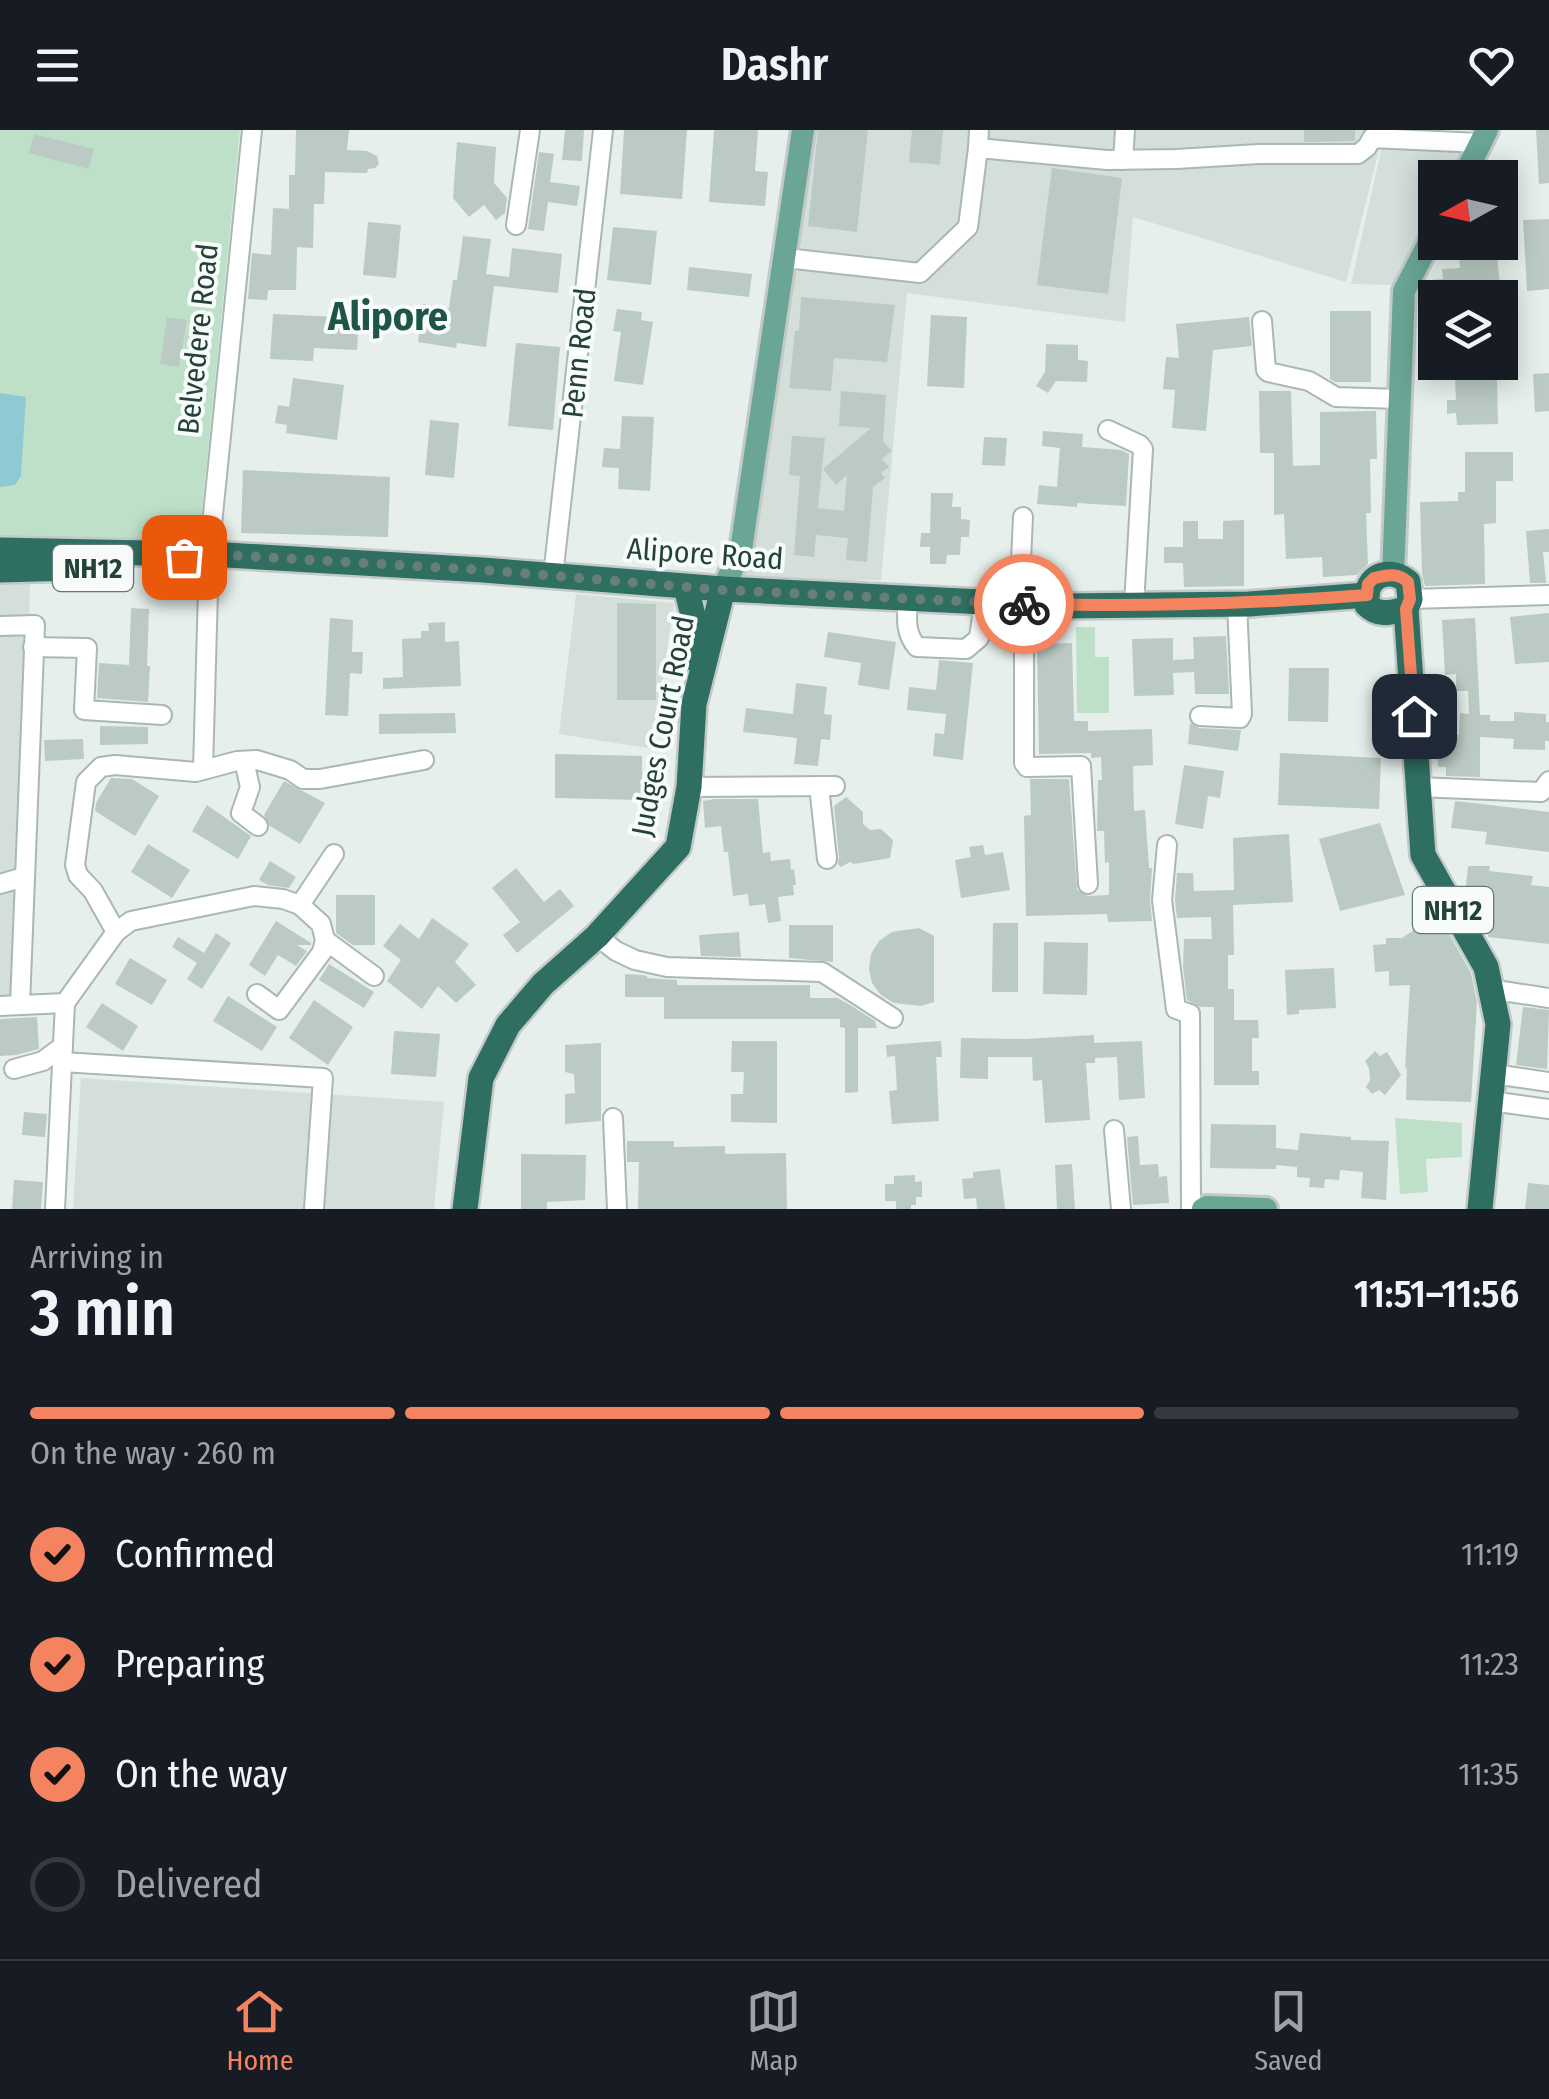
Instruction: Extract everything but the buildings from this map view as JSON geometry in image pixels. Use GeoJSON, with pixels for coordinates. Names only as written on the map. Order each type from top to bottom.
{"type":"FeatureCollection","features":[{"type":"Feature","properties":{"kind":"highway","name":"Alipore Road"},"geometry":{"type":"LineString","coordinates":[[0,550],[146,553],[553,576],[722,590],[1025,604],[1237,604],[1367,595]]}},
{"type":"Feature","properties":{"kind":"highway","name":"NH12"},"geometry":{"type":"LineString","coordinates":[[0,570],[144,566],[196,556]]}},
{"type":"Feature","properties":{"kind":"highway"},"geometry":{"type":"LineString","coordinates":[[1367,595],[1368,584],[1374,578],[1393,574],[1408,582],[1408,604]]}},
{"type":"Feature","properties":{"kind":"highway"},"geometry":{"type":"LineString","coordinates":[[686,586],[695,624],[694,704]]}},
{"type":"Feature","properties":{"kind":"highway","name":"Judges Court Road"},"geometry":{"type":"LineString","coordinates":[[465,1209],[482,1078],[508,1026],[542,984],[597,936],[678,848],[689,787],[694,704],[722,590]]}},
{"type":"Feature","properties":{"kind":"highway","name":"NH12"},"geometry":{"type":"LineString","coordinates":[[1367,595],[1368,605],[1386,614],[1408,604],[1423,854],[1486,968],[1498,1024],[1480,1209]]}},
{"type":"Feature","properties":{"kind":"main road","name":"Judges Court Road"},"geometry":{"type":"LineString","coordinates":[[722,590],[742,550],[803,130]]}},
{"type":"Feature","properties":{"kind":"main road"},"geometry":{"type":"LineString","coordinates":[[1471,160],[1483,137]]}},
{"type":"Feature","properties":{"kind":"main road"},"geometry":{"type":"LineString","coordinates":[[1393,574],[1404,292],[1421,260]]}},
{"type":"Feature","properties":{"kind":"main road"},"geometry":{"type":"LineString","coordinates":[[1203,1209],[1266,1209]]}},
{"type":"Feature","properties":{"kind":"street","name":"Belvedere Road"},"geometry":{"type":"LineString","coordinates":[[204,770],[196,556],[252,130]]}},
{"type":"Feature","properties":{"kind":"street"},"geometry":{"type":"LineString","coordinates":[[516,225],[530,130]]}},
{"type":"Feature","properties":{"kind":"street","name":"Penn Road"},"geometry":{"type":"LineString","coordinates":[[553,576],[604,130]]}},
{"type":"Feature","properties":{"kind":"street"},"geometry":{"type":"LineString","coordinates":[[1122,160],[1125,130]]}},
{"type":"Feature","properties":{"kind":"street"},"geometry":{"type":"LineString","coordinates":[[786,258],[920,273],[968,227],[978,139],[1122,160],[1358,154],[1372,138],[1483,137]]}},
{"type":"Feature","properties":{"kind":"street"},"geometry":{"type":"LineString","coordinates":[[1262,321],[1268,372],[1308,381],[1342,399],[1400,401]]}},
{"type":"Feature","properties":{"kind":"street"},"geometry":{"type":"LineString","coordinates":[[1318,401],[1400,401]]}},
{"type":"Feature","properties":{"kind":"street"},"geometry":{"type":"LineString","coordinates":[[1108,430],[1143,449],[1134,605]]}},
{"type":"Feature","properties":{"kind":"street"},"geometry":{"type":"LineString","coordinates":[[1022,517],[1024,763],[1027,767],[1081,766],[1088,884]]}},
{"type":"Feature","properties":{"kind":"street"},"geometry":{"type":"LineString","coordinates":[[1408,604],[1549,595]]}},
{"type":"Feature","properties":{"kind":"street"},"geometry":{"type":"LineString","coordinates":[[908,598],[906,626],[916,647],[966,649],[979,638],[984,602]]}},
{"type":"Feature","properties":{"kind":"street"},"geometry":{"type":"LineString","coordinates":[[1025,604],[1032,688]]}},
{"type":"Feature","properties":{"kind":"street"},"geometry":{"type":"LineString","coordinates":[[1200,716],[1240,718],[1242,714],[1237,604]]}},
{"type":"Feature","properties":{"kind":"street"},"geometry":{"type":"LineString","coordinates":[[0,626],[35,625],[20,1005]]}},
{"type":"Feature","properties":{"kind":"street"},"geometry":{"type":"LineString","coordinates":[[34,646],[87,648],[84,710],[162,715]]}},
{"type":"Feature","properties":{"kind":"street"},"geometry":{"type":"LineString","coordinates":[[244,760],[250,787],[241,813],[258,826]]}},
{"type":"Feature","properties":{"kind":"street"},"geometry":{"type":"LineString","coordinates":[[116,932],[75,866],[86,782],[101,767],[196,772],[258,760],[290,770],[303,779],[320,779],[424,760]]}},
{"type":"Feature","properties":{"kind":"street"},"geometry":{"type":"LineString","coordinates":[[1418,787],[1541,792],[1549,781]]}},
{"type":"Feature","properties":{"kind":"street"},"geometry":{"type":"LineString","coordinates":[[689,787],[827,786],[827,858]]}},
{"type":"Feature","properties":{"kind":"street"},"geometry":{"type":"LineString","coordinates":[[1167,845],[1162,900],[1176,1009],[1190,1014],[1191,1209]]}},
{"type":"Feature","properties":{"kind":"street"},"geometry":{"type":"LineString","coordinates":[[300,905],[334,854]]}},
{"type":"Feature","properties":{"kind":"street"},"geometry":{"type":"LineString","coordinates":[[0,884],[24,878]]}},
{"type":"Feature","properties":{"kind":"street"},"geometry":{"type":"LineString","coordinates":[[55,1209],[65,1004],[116,932],[131,921],[254,896],[283,899],[300,905],[321,924],[326,940],[374,976]]}},
{"type":"Feature","properties":{"kind":"street"},"geometry":{"type":"LineString","coordinates":[[597,936],[635,960],[667,966],[822,972],[892,1018]]}},
{"type":"Feature","properties":{"kind":"street"},"geometry":{"type":"LineString","coordinates":[[257,994],[280,1010],[322,952],[326,940]]}},
{"type":"Feature","properties":{"kind":"street"},"geometry":{"type":"LineString","coordinates":[[1492,993],[1496,990],[1549,998]]}},
{"type":"Feature","properties":{"kind":"street"},"geometry":{"type":"LineString","coordinates":[[0,1006],[65,1004]]}},
{"type":"Feature","properties":{"kind":"street"},"geometry":{"type":"LineString","coordinates":[[14,1069],[63,1054],[323,1078],[314,1209]]}},
{"type":"Feature","properties":{"kind":"street"},"geometry":{"type":"LineString","coordinates":[[1493,1074],[1549,1082]]}},
{"type":"Feature","properties":{"kind":"street"},"geometry":{"type":"LineString","coordinates":[[1490,1102],[1549,1108]]}},
{"type":"Feature","properties":{"kind":"street"},"geometry":{"type":"LineString","coordinates":[[613,1118],[617,1209]]}},
{"type":"Feature","properties":{"kind":"street"},"geometry":{"type":"LineString","coordinates":[[1114,1130],[1121,1209]]}},
{"type":"Feature","properties":{"kind":"shaded area"},"geometry":{"type":"Polygon","coordinates":[[[816,130],[1384,130],[1346,282],[1133,217],[1125,322],[907,293],[881,580],[737,583],[816,130]]]}},
{"type":"Feature","properties":{"kind":"shaded area"},"geometry":{"type":"Polygon","coordinates":[[[1383,142],[1472,145],[1464,160],[1418,160],[1418,249],[1399,285],[1351,284],[1383,142]]]}},
{"type":"Feature","properties":{"kind":"shaded area"},"geometry":{"type":"Polygon","coordinates":[[[0,576],[30,576],[21,998],[0,998],[0,576]]]}},
{"type":"Feature","properties":{"kind":"shaded area"},"geometry":{"type":"Polygon","coordinates":[[[576,594],[674,603],[653,749],[559,734],[576,594]]]}},
{"type":"Feature","properties":{"kind":"shaded area"},"geometry":{"type":"Polygon","coordinates":[[[81,1078],[444,1102],[434,1209],[73,1209],[81,1078]]]}},
{"type":"Feature","properties":{"kind":"green space"},"geometry":{"type":"Polygon","coordinates":[[[0,130],[240,130],[201,522],[180,539],[0,544],[0,130]]]}},
{"type":"Feature","properties":{"kind":"green space"},"geometry":{"type":"Polygon","coordinates":[[[1076,627],[1095,627],[1095,657],[1109,657],[1109,713],[1077,713],[1076,627]]]}},
{"type":"Feature","properties":{"kind":"green space"},"geometry":{"type":"Polygon","coordinates":[[[1395,1118],[1462,1123],[1462,1157],[1426,1159],[1428,1192],[1400,1194],[1395,1118]]]}},
{"type":"Feature","properties":{"kind":"water"},"geometry":{"type":"Polygon","coordinates":[[[0,393],[26,397],[21,476],[15,485],[0,487],[0,393]]]}},
{"type":"Feature","properties":{"kind":"way so far"},"geometry":{"type":"LineString","coordinates":[[184,557],[209,554],[483,570],[722,590],[1024,604]]}},
{"type":"Feature","properties":{"kind":"district","name":"Alipore"},"geometry":{"type":"Point","coordinates":[388,317]}},
{"type":"Feature","properties":{"kind":"route"},"geometry":{"type":"LineString","coordinates":[[1024,604],[1237,604],[1328,598],[1367,595],[1368,584],[1374,578],[1401,576],[1408,582],[1410,599],[1406,609],[1414,716]]}}]}
